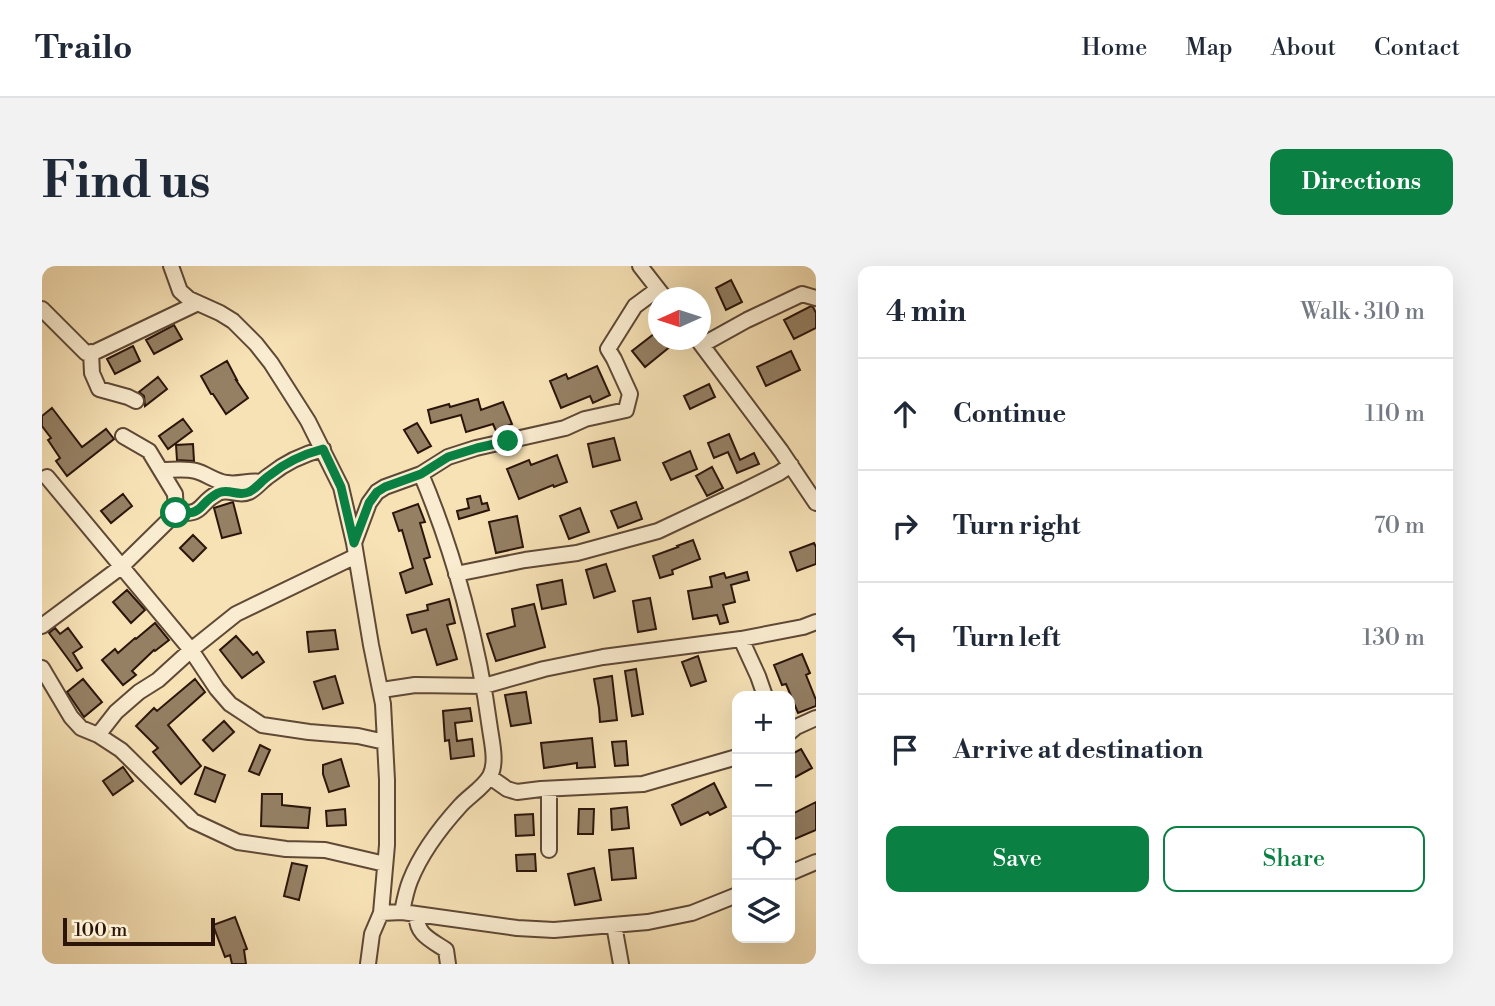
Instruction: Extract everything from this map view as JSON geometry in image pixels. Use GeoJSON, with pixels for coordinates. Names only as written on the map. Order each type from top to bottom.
{"type":"FeatureCollection","features":[{"type":"Feature","properties":{"kind":"street"},"geometry":{"type":"LineString","coordinates":[[172,266],[180,291],[189,299],[226,317],[256,344],[308,421],[341,487],[382,690],[385,742],[385,863],[381,912],[372,934],[368,964]]}},
{"type":"Feature","properties":{"kind":"street"},"geometry":{"type":"LineString","coordinates":[[640,266],[657,287]]}},
{"type":"Feature","properties":{"kind":"street"},"geometry":{"type":"LineString","coordinates":[[711,337],[809,296],[816,286]]}},
{"type":"Feature","properties":{"kind":"street"},"geometry":{"type":"LineString","coordinates":[[98,735],[116,712],[236,614],[355,550],[369,503],[377,492],[385,487],[421,474],[448,457],[626,410],[629,394],[608,349],[635,306],[648,300]]}},
{"type":"Feature","properties":{"kind":"street"},"geometry":{"type":"LineString","coordinates":[[42,309],[86,353],[95,352],[198,303]]}},
{"type":"Feature","properties":{"kind":"street"},"geometry":{"type":"LineString","coordinates":[[706,350],[816,503]]}},
{"type":"Feature","properties":{"kind":"street"},"geometry":{"type":"LineString","coordinates":[[91,352],[92,373],[99,389],[136,401]]}},
{"type":"Feature","properties":{"kind":"street"},"geometry":{"type":"LineString","coordinates":[[42,626],[121,567],[176,513],[176,494],[149,451],[123,436]]}},
{"type":"Feature","properties":{"kind":"street"},"geometry":{"type":"LineString","coordinates":[[176,513],[191,514],[198,511],[219,492],[244,494],[251,491],[283,465],[323,449]]}},
{"type":"Feature","properties":{"kind":"street"},"geometry":{"type":"LineString","coordinates":[[456,574],[525,560],[577,554],[657,531],[791,466]]}},
{"type":"Feature","properties":{"kind":"street"},"geometry":{"type":"LineString","coordinates":[[162,470],[189,469],[225,483],[261,482]]}},
{"type":"Feature","properties":{"kind":"street"},"geometry":{"type":"LineString","coordinates":[[421,474],[456,574],[484,686],[493,754],[493,768],[489,777],[457,809],[431,841],[410,882],[409,913],[423,936],[446,950],[448,964]]}},
{"type":"Feature","properties":{"kind":"street"},"geometry":{"type":"LineString","coordinates":[[44,477],[191,650],[230,704],[262,725],[309,733],[358,736],[385,742]]}},
{"type":"Feature","properties":{"kind":"street"},"geometry":{"type":"LineString","coordinates":[[382,690],[415,685],[484,686],[544,669],[603,657],[741,639],[816,622]]}},
{"type":"Feature","properties":{"kind":"street"},"geometry":{"type":"LineString","coordinates":[[741,639],[763,691]]}},
{"type":"Feature","properties":{"kind":"street"},"geometry":{"type":"LineString","coordinates":[[42,668],[81,729],[98,735],[121,750],[193,821],[238,842],[286,849],[325,850],[385,863]]}},
{"type":"Feature","properties":{"kind":"street"},"geometry":{"type":"LineString","coordinates":[[795,728],[816,718]]}},
{"type":"Feature","properties":{"kind":"street"},"geometry":{"type":"LineString","coordinates":[[489,777],[517,792],[643,784],[732,758]]}},
{"type":"Feature","properties":{"kind":"street"},"geometry":{"type":"LineString","coordinates":[[549,789],[549,850]]}},
{"type":"Feature","properties":{"kind":"street"},"geometry":{"type":"LineString","coordinates":[[795,871],[816,862]]}},
{"type":"Feature","properties":{"kind":"street"},"geometry":{"type":"LineString","coordinates":[[381,912],[554,930],[648,922],[692,913],[732,897]]}},
{"type":"Feature","properties":{"kind":"street"},"geometry":{"type":"LineString","coordinates":[[614,925],[621,964]]}},
{"type":"Feature","properties":{"kind":"building"},"geometry":{"type":"Polygon","coordinates":[[[731,280],[742,302],[726,310],[716,288],[731,280]]]}},
{"type":"Feature","properties":{"kind":"building"},"geometry":{"type":"Polygon","coordinates":[[[811,306],[816,313],[816,328],[794,339],[784,320],[811,306]]]}},
{"type":"Feature","properties":{"kind":"building"},"geometry":{"type":"Polygon","coordinates":[[[174,325],[182,339],[154,354],[146,340],[174,325]]]}},
{"type":"Feature","properties":{"kind":"building"},"geometry":{"type":"Polygon","coordinates":[[[648,339],[648,350],[666,350],[645,367],[632,351],[648,339]]]}},
{"type":"Feature","properties":{"kind":"building"},"geometry":{"type":"Polygon","coordinates":[[[133,346],[140,361],[115,374],[107,359],[133,346]]]}},
{"type":"Feature","properties":{"kind":"building"},"geometry":{"type":"Polygon","coordinates":[[[791,351],[800,370],[766,386],[757,367],[791,351]]]}},
{"type":"Feature","properties":{"kind":"building"},"geometry":{"type":"Polygon","coordinates":[[[227,361],[248,398],[226,414],[201,376],[227,361]]]}},
{"type":"Feature","properties":{"kind":"building"},"geometry":{"type":"Polygon","coordinates":[[[597,366],[610,395],[593,403],[590,396],[561,408],[550,381],[566,374],[568,379],[597,366]]]}},
{"type":"Feature","properties":{"kind":"building"},"geometry":{"type":"Polygon","coordinates":[[[158,377],[167,389],[145,406],[144,396],[139,392],[158,377]]]}},
{"type":"Feature","properties":{"kind":"building"},"geometry":{"type":"Polygon","coordinates":[[[709,384],[715,397],[690,409],[684,396],[709,384]]]}},
{"type":"Feature","properties":{"kind":"building"},"geometry":{"type":"Polygon","coordinates":[[[478,399],[481,410],[503,402],[512,424],[496,431],[493,424],[466,432],[461,415],[431,423],[428,410],[478,399]]]}},
{"type":"Feature","properties":{"kind":"building"},"geometry":{"type":"Polygon","coordinates":[[[52,408],[82,447],[106,429],[114,439],[67,476],[56,461],[60,458],[42,426],[42,416],[52,408]]]}},
{"type":"Feature","properties":{"kind":"building"},"geometry":{"type":"Polygon","coordinates":[[[183,419],[192,431],[168,449],[159,436],[183,419]]]}},
{"type":"Feature","properties":{"kind":"building"},"geometry":{"type":"Polygon","coordinates":[[[417,423],[431,446],[418,453],[404,430],[417,423]]]}},
{"type":"Feature","properties":{"kind":"building"},"geometry":{"type":"Polygon","coordinates":[[[729,434],[740,460],[754,453],[759,464],[737,473],[728,452],[714,458],[708,443],[729,434]]]}},
{"type":"Feature","properties":{"kind":"building"},"geometry":{"type":"Polygon","coordinates":[[[614,438],[620,460],[593,467],[588,444],[614,438]]]}},
{"type":"Feature","properties":{"kind":"building"},"geometry":{"type":"Polygon","coordinates":[[[193,444],[194,461],[177,460],[176,445],[193,444]]]}},
{"type":"Feature","properties":{"kind":"building"},"geometry":{"type":"Polygon","coordinates":[[[690,451],[697,469],[671,480],[663,463],[690,451]]]}},
{"type":"Feature","properties":{"kind":"building"},"geometry":{"type":"Polygon","coordinates":[[[557,455],[567,482],[519,499],[507,469],[529,460],[531,465],[557,455]]]}},
{"type":"Feature","properties":{"kind":"building"},"geometry":{"type":"Polygon","coordinates":[[[712,467],[723,488],[707,496],[696,476],[712,467]]]}},
{"type":"Feature","properties":{"kind":"building"},"geometry":{"type":"Polygon","coordinates":[[[123,494],[132,506],[111,523],[101,511],[123,494]]]}},
{"type":"Feature","properties":{"kind":"building"},"geometry":{"type":"Polygon","coordinates":[[[480,496],[482,504],[487,503],[489,510],[459,519],[457,511],[469,508],[467,499],[480,496]]]}},
{"type":"Feature","properties":{"kind":"building"},"geometry":{"type":"Polygon","coordinates":[[[233,502],[241,533],[222,538],[214,508],[233,502]]]}},
{"type":"Feature","properties":{"kind":"building"},"geometry":{"type":"Polygon","coordinates":[[[636,502],[642,519],[618,528],[611,511],[636,502]]]}},
{"type":"Feature","properties":{"kind":"building"},"geometry":{"type":"Polygon","coordinates":[[[418,504],[425,522],[420,523],[430,557],[424,559],[432,584],[406,593],[400,573],[413,568],[402,530],[399,531],[393,513],[418,504]]]}},
{"type":"Feature","properties":{"kind":"building"},"geometry":{"type":"Polygon","coordinates":[[[580,508],[589,532],[569,539],[560,516],[580,508]]]}},
{"type":"Feature","properties":{"kind":"building"},"geometry":{"type":"Polygon","coordinates":[[[517,516],[523,547],[496,553],[489,522],[517,516]]]}},
{"type":"Feature","properties":{"kind":"building"},"geometry":{"type":"Polygon","coordinates":[[[193,535],[206,548],[193,561],[180,548],[193,535]]]}},
{"type":"Feature","properties":{"kind":"building"},"geometry":{"type":"Polygon","coordinates":[[[693,540],[700,559],[660,578],[653,556],[693,540]]]}},
{"type":"Feature","properties":{"kind":"building"},"geometry":{"type":"Polygon","coordinates":[[[814,543],[816,564],[797,571],[790,552],[814,543]]]}},
{"type":"Feature","properties":{"kind":"building"},"geometry":{"type":"Polygon","coordinates":[[[606,564],[615,591],[594,598],[586,570],[606,564]]]}},
{"type":"Feature","properties":{"kind":"building"},"geometry":{"type":"Polygon","coordinates":[[[747,572],[749,580],[731,585],[735,602],[723,605],[728,622],[720,624],[717,615],[693,619],[688,591],[712,587],[710,577],[724,573],[726,578],[747,572]]]}},
{"type":"Feature","properties":{"kind":"building"},"geometry":{"type":"Polygon","coordinates":[[[562,580],[566,604],[542,609],[537,585],[562,580]]]}},
{"type":"Feature","properties":{"kind":"building"},"geometry":{"type":"Polygon","coordinates":[[[127,590],[145,610],[131,623],[113,602],[127,590]]]}},
{"type":"Feature","properties":{"kind":"building"},"geometry":{"type":"Polygon","coordinates":[[[650,598],[656,629],[638,632],[633,601],[650,598]]]}},
{"type":"Feature","properties":{"kind":"building"},"geometry":{"type":"Polygon","coordinates":[[[449,599],[455,623],[447,625],[457,659],[437,665],[426,629],[412,633],[407,615],[428,610],[427,605],[449,599]]]}},
{"type":"Feature","properties":{"kind":"building"},"geometry":{"type":"Polygon","coordinates":[[[534,604],[545,647],[496,661],[487,634],[515,626],[512,609],[534,604]]]}},
{"type":"Feature","properties":{"kind":"building"},"geometry":{"type":"Polygon","coordinates":[[[155,623],[169,640],[132,671],[136,675],[123,685],[102,660],[115,649],[118,653],[155,623]]]}},
{"type":"Feature","properties":{"kind":"building"},"geometry":{"type":"Polygon","coordinates":[[[55,628],[60,634],[68,628],[82,647],[73,653],[82,668],[77,671],[49,633],[55,628]]]}},
{"type":"Feature","properties":{"kind":"building"},"geometry":{"type":"Polygon","coordinates":[[[335,630],[338,649],[309,652],[307,632],[335,630]]]}},
{"type":"Feature","properties":{"kind":"building"},"geometry":{"type":"Polygon","coordinates":[[[236,636],[253,655],[257,652],[264,662],[242,678],[220,650],[236,636]]]}},
{"type":"Feature","properties":{"kind":"building"},"geometry":{"type":"Polygon","coordinates":[[[802,654],[810,673],[806,675],[816,706],[798,713],[795,691],[789,691],[786,684],[782,685],[774,665],[802,654]]]}},
{"type":"Feature","properties":{"kind":"building"},"geometry":{"type":"Polygon","coordinates":[[[698,656],[706,681],[691,686],[682,662],[698,656]]]}},
{"type":"Feature","properties":{"kind":"building"},"geometry":{"type":"Polygon","coordinates":[[[636,669],[643,714],[632,716],[625,671],[636,669]]]}},
{"type":"Feature","properties":{"kind":"building"},"geometry":{"type":"Polygon","coordinates":[[[335,676],[343,703],[323,709],[314,682],[335,676]]]}},
{"type":"Feature","properties":{"kind":"building"},"geometry":{"type":"Polygon","coordinates":[[[612,676],[617,720],[600,722],[594,679],[612,676]]]}},
{"type":"Feature","properties":{"kind":"building"},"geometry":{"type":"Polygon","coordinates":[[[83,679],[102,702],[84,717],[67,692],[83,679]]]}},
{"type":"Feature","properties":{"kind":"building"},"geometry":{"type":"Polygon","coordinates":[[[195,679],[205,692],[168,725],[201,766],[181,784],[153,752],[158,748],[136,726],[154,708],[157,711],[195,679]]]}},
{"type":"Feature","properties":{"kind":"building"},"geometry":{"type":"Polygon","coordinates":[[[526,692],[531,723],[511,726],[505,695],[526,692]]]}},
{"type":"Feature","properties":{"kind":"building"},"geometry":{"type":"Polygon","coordinates":[[[470,708],[472,721],[455,723],[457,741],[472,739],[474,756],[451,759],[449,740],[445,741],[443,711],[470,708]]]}},
{"type":"Feature","properties":{"kind":"building"},"geometry":{"type":"Polygon","coordinates":[[[224,721],[234,732],[213,751],[203,740],[224,721]]]}},
{"type":"Feature","properties":{"kind":"building"},"geometry":{"type":"Polygon","coordinates":[[[592,738],[595,767],[577,768],[577,763],[544,768],[541,743],[592,738]]]}},
{"type":"Feature","properties":{"kind":"building"},"geometry":{"type":"Polygon","coordinates":[[[626,741],[628,765],[615,766],[612,742],[626,741]]]}},
{"type":"Feature","properties":{"kind":"building"},"geometry":{"type":"Polygon","coordinates":[[[260,745],[270,750],[259,775],[249,771],[260,745]]]}},
{"type":"Feature","properties":{"kind":"building"},"geometry":{"type":"Polygon","coordinates":[[[801,749],[812,768],[795,777],[795,754],[801,749]]]}},
{"type":"Feature","properties":{"kind":"building"},"geometry":{"type":"Polygon","coordinates":[[[341,759],[349,786],[329,792],[323,765],[341,759]]]}},
{"type":"Feature","properties":{"kind":"building"},"geometry":{"type":"Polygon","coordinates":[[[123,767],[133,781],[113,795],[103,781],[123,767]]]}},
{"type":"Feature","properties":{"kind":"building"},"geometry":{"type":"Polygon","coordinates":[[[205,767],[225,775],[215,802],[195,794],[205,767]]]}},
{"type":"Feature","properties":{"kind":"building"},"geometry":{"type":"Polygon","coordinates":[[[714,783],[726,807],[681,825],[672,805],[714,783]]]}},
{"type":"Feature","properties":{"kind":"building"},"geometry":{"type":"Polygon","coordinates":[[[262,794],[282,794],[282,805],[310,808],[308,828],[261,826],[262,794]]]}},
{"type":"Feature","properties":{"kind":"building"},"geometry":{"type":"Polygon","coordinates":[[[816,802],[816,830],[795,839],[795,812],[816,802]]]}},
{"type":"Feature","properties":{"kind":"building"},"geometry":{"type":"Polygon","coordinates":[[[627,807],[629,828],[612,830],[611,809],[627,807]]]}},
{"type":"Feature","properties":{"kind":"building"},"geometry":{"type":"Polygon","coordinates":[[[345,809],[346,825],[327,826],[326,811],[345,809]]]}},
{"type":"Feature","properties":{"kind":"building"},"geometry":{"type":"Polygon","coordinates":[[[579,809],[594,809],[593,834],[578,834],[579,809]]]}},
{"type":"Feature","properties":{"kind":"building"},"geometry":{"type":"Polygon","coordinates":[[[533,814],[534,835],[516,836],[515,815],[533,814]]]}},
{"type":"Feature","properties":{"kind":"building"},"geometry":{"type":"Polygon","coordinates":[[[633,848],[636,878],[612,880],[609,850],[633,848]]]}},
{"type":"Feature","properties":{"kind":"building"},"geometry":{"type":"Polygon","coordinates":[[[535,854],[536,871],[517,871],[516,855],[535,854]]]}},
{"type":"Feature","properties":{"kind":"building"},"geometry":{"type":"Polygon","coordinates":[[[292,863],[307,866],[299,900],[284,896],[292,863]]]}},
{"type":"Feature","properties":{"kind":"building"},"geometry":{"type":"Polygon","coordinates":[[[594,868],[601,900],[575,905],[568,874],[594,868]]]}},
{"type":"Feature","properties":{"kind":"building"},"geometry":{"type":"Polygon","coordinates":[[[235,917],[247,949],[244,950],[246,964],[232,964],[230,955],[225,957],[213,925],[235,917]]]}},
{"type":"Feature","properties":{"kind":"route"},"geometry":{"type":"LineString","coordinates":[[176,513],[191,514],[198,511],[219,492],[244,494],[251,491],[283,465],[323,449],[341,487],[354,543],[369,503],[377,492],[421,474],[448,457],[508,441]]}}]}
